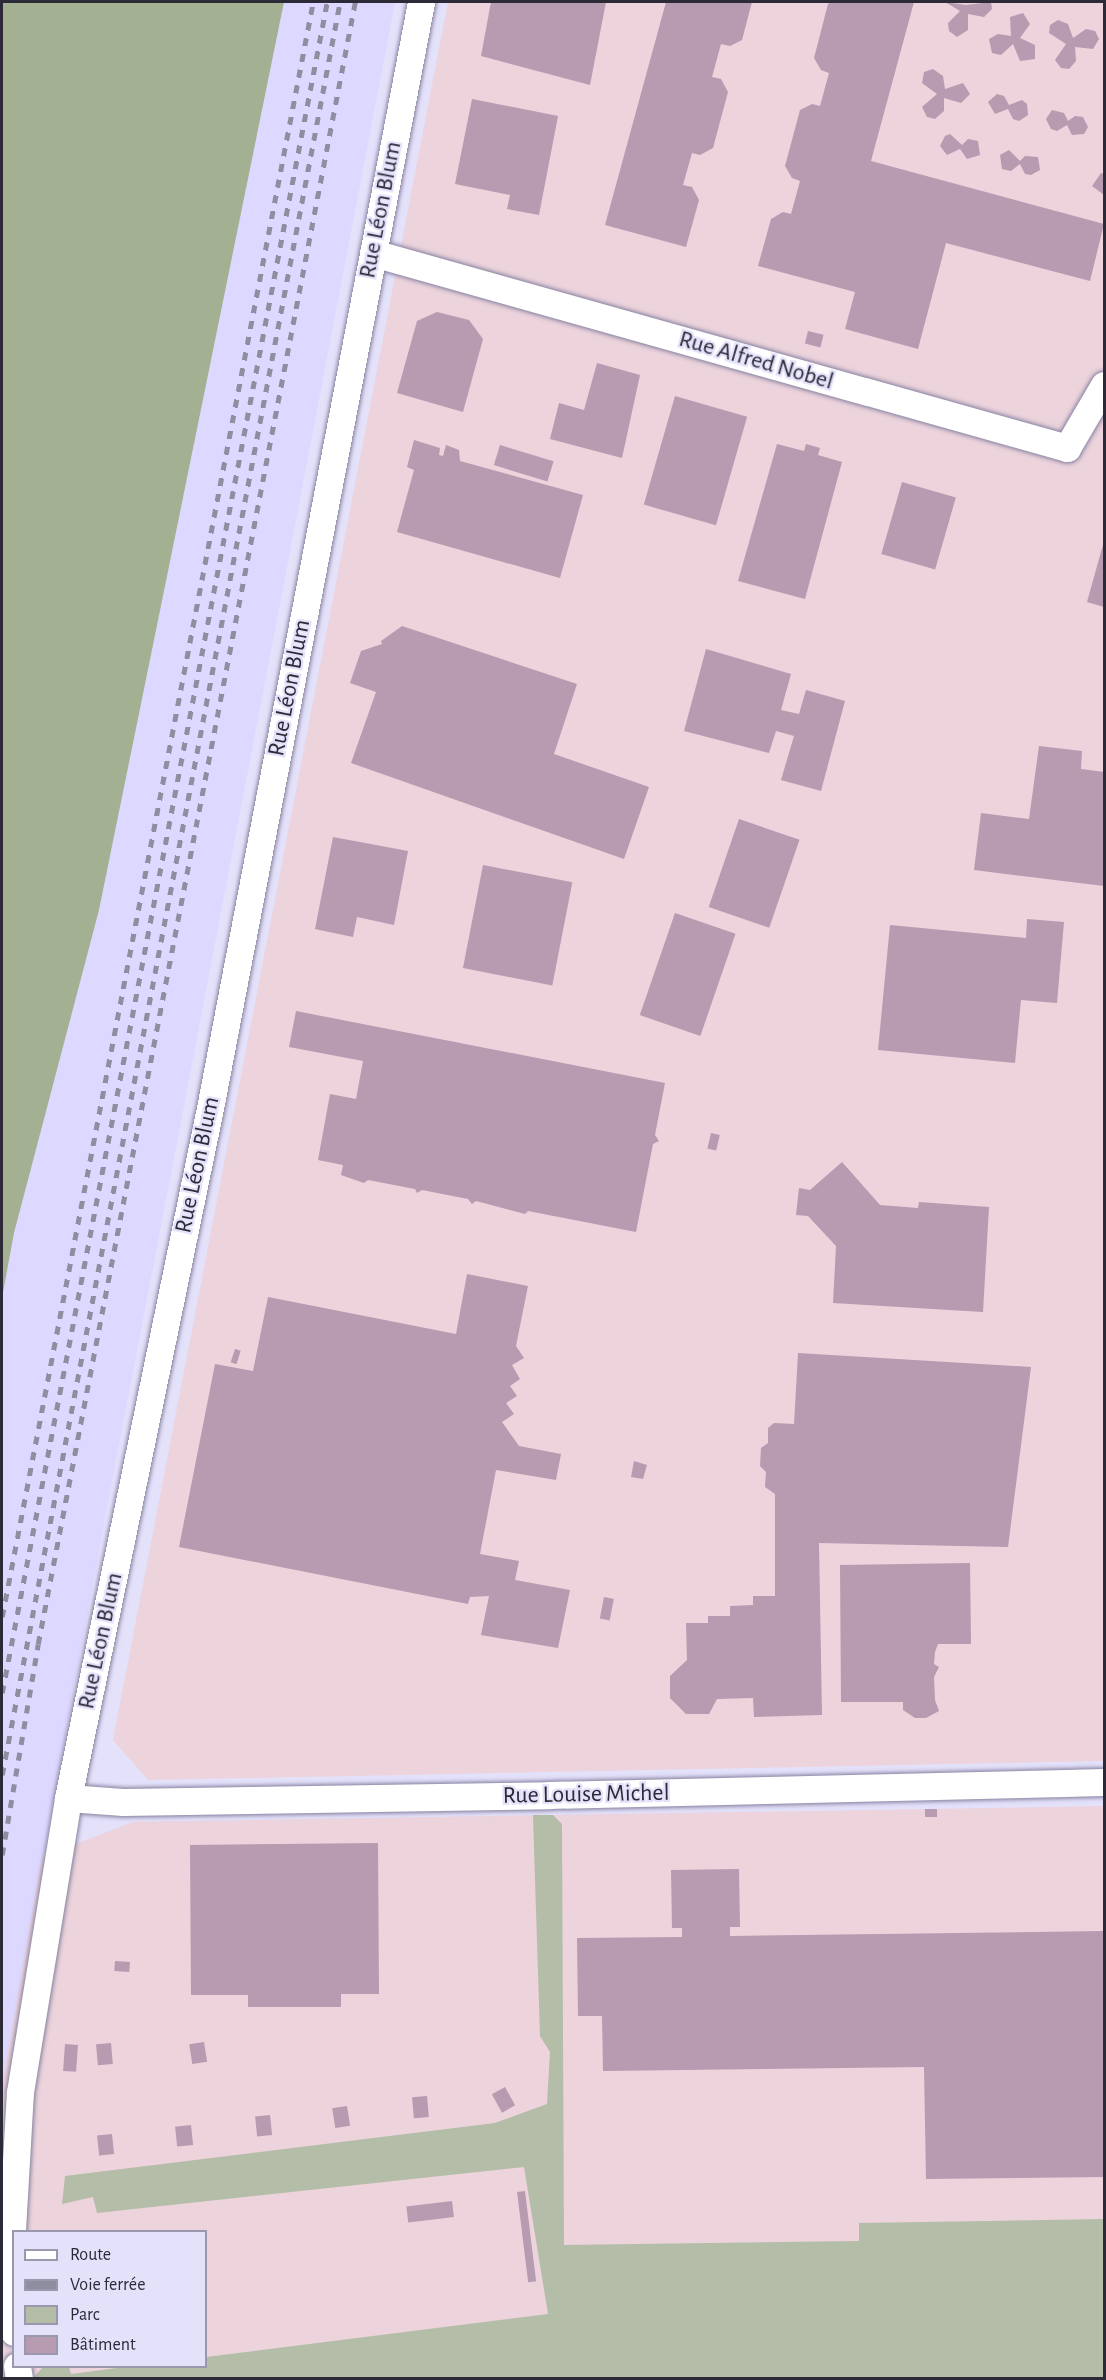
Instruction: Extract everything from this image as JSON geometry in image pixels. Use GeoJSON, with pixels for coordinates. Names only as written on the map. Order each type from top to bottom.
{"type":"FeatureCollection","features":[{"type":"Feature","properties":{"kind":"street","name":"Rue Léon Blum"},"geometry":{"type":"LineString","coordinates":[[12,2280],[10,2228],[20,2092],[68,1798],[211,1103],[421,2]]}},
{"type":"Feature","properties":{"kind":"street","name":"Rue Alfred Nobel"},"geometry":{"type":"LineString","coordinates":[[373,253],[1067,448],[1104,385]]}},
{"type":"Feature","properties":{"kind":"street","name":"Rue Louise Michel"},"geometry":{"type":"LineString","coordinates":[[68,1798],[123,1802],[549,1796],[1104,1782]]}},
{"type":"Feature","properties":{"kind":"shaded area"},"geometry":{"type":"Polygon","coordinates":[[[284,2],[395,2],[102,1534],[2,2086],[2,1298],[14,1233],[99,910],[284,2]]]}},
{"type":"Feature","properties":{"kind":"shaded area"},"geometry":{"type":"Polygon","coordinates":[[[448,2],[1104,2],[1104,1761],[148,1780],[113,1740],[448,2]]]}},
{"type":"Feature","properties":{"kind":"shaded area"},"geometry":{"type":"Polygon","coordinates":[[[1104,1806],[1104,2378],[2,2378],[2,2086],[42,1857],[133,1822],[1104,1806]]]}},
{"type":"Feature","properties":{"kind":"green space"},"geometry":{"type":"Polygon","coordinates":[[[2,2],[284,2],[99,910],[14,1233],[2,1298],[2,2]]]}},
{"type":"Feature","properties":{"kind":"green space"},"geometry":{"type":"Polygon","coordinates":[[[533,1815],[553,1815],[562,1824],[564,2245],[859,2241],[859,2223],[1104,2219],[1104,2378],[33,2378],[42,2368],[69,2368],[71,2374],[117,2368],[207,2368],[207,2357],[548,2314],[524,2167],[97,2213],[93,2197],[62,2204],[65,2176],[495,2123],[547,2104],[550,2052],[540,2036],[533,1815]]]}},
{"type":"Feature","properties":{"kind":"building"},"geometry":{"type":"Polygon","coordinates":[[[491,2],[606,2],[590,85],[481,56],[491,2]]]}},
{"type":"Feature","properties":{"kind":"building"},"geometry":{"type":"Polygon","coordinates":[[[666,2],[752,2],[742,40],[730,46],[721,44],[712,77],[721,79],[728,92],[713,148],[700,155],[692,153],[683,185],[692,187],[699,200],[686,247],[605,225],[666,2]]]}},
{"type":"Feature","properties":{"kind":"building"},"geometry":{"type":"Polygon","coordinates":[[[832,2],[914,2],[871,161],[1104,224],[1090,281],[946,243],[918,349],[845,329],[855,292],[758,266],[771,219],[783,212],[791,214],[800,181],[792,178],[785,166],[800,110],[812,104],[820,106],[829,73],[821,70],[814,58],[828,4],[832,2]]]}},
{"type":"Feature","properties":{"kind":"building"},"geometry":{"type":"Polygon","coordinates":[[[945,2],[966,5],[991,2],[992,9],[984,17],[968,14],[968,30],[957,37],[949,31],[948,23],[960,11],[945,2]]]}},
{"type":"Feature","properties":{"kind":"building"},"geometry":{"type":"Polygon","coordinates":[[[1023,13],[1030,24],[1020,38],[1035,45],[1035,59],[1020,61],[1013,44],[1001,55],[992,53],[989,39],[998,34],[1011,36],[1010,17],[1023,13]]]}},
{"type":"Feature","properties":{"kind":"building"},"geometry":{"type":"Polygon","coordinates":[[[1058,20],[1068,24],[1073,38],[1086,29],[1095,31],[1099,39],[1093,49],[1075,47],[1076,61],[1069,69],[1061,68],[1055,60],[1066,44],[1049,33],[1050,25],[1058,20]]]}},
{"type":"Feature","properties":{"kind":"building"},"geometry":{"type":"Polygon","coordinates":[[[933,69],[943,76],[945,89],[963,83],[970,94],[961,103],[944,98],[944,111],[935,119],[927,117],[922,107],[937,94],[922,83],[924,72],[933,69]]]}},
{"type":"Feature","properties":{"kind":"building"},"geometry":{"type":"Polygon","coordinates":[[[997,94],[1004,96],[1009,105],[1022,100],[1027,104],[1028,115],[1019,121],[1013,119],[1008,109],[995,114],[988,102],[997,94]]]}},
{"type":"Feature","properties":{"kind":"building"},"geometry":{"type":"Polygon","coordinates":[[[472,99],[558,116],[539,215],[507,209],[510,195],[455,184],[472,99]]]}},
{"type":"Feature","properties":{"kind":"building"},"geometry":{"type":"Polygon","coordinates":[[[1052,110],[1064,113],[1068,121],[1075,116],[1083,117],[1088,127],[1084,134],[1072,135],[1067,125],[1057,131],[1051,129],[1046,119],[1052,110]]]}},
{"type":"Feature","properties":{"kind":"building"},"geometry":{"type":"Polygon","coordinates":[[[950,134],[962,145],[968,139],[978,141],[980,155],[967,159],[960,149],[947,155],[940,146],[945,136],[950,134]]]}},
{"type":"Feature","properties":{"kind":"building"},"geometry":{"type":"Polygon","coordinates":[[[1009,150],[1020,161],[1025,156],[1038,157],[1040,170],[1031,175],[1025,174],[1020,164],[1011,171],[1002,169],[1000,155],[1009,150]]]}},
{"type":"Feature","properties":{"kind":"building"},"geometry":{"type":"Polygon","coordinates":[[[1101,173],[1104,174],[1104,195],[1092,186],[1101,173]]]}},
{"type":"Feature","properties":{"kind":"building"},"geometry":{"type":"Polygon","coordinates":[[[437,312],[469,320],[483,339],[463,412],[397,393],[417,321],[437,312]]]}},
{"type":"Feature","properties":{"kind":"building"},"geometry":{"type":"Polygon","coordinates":[[[808,331],[824,335],[820,347],[805,344],[808,331]]]}},
{"type":"Feature","properties":{"kind":"building"},"geometry":{"type":"Polygon","coordinates":[[[597,363],[640,375],[622,458],[550,439],[559,403],[584,410],[597,363]]]}},
{"type":"Feature","properties":{"kind":"building"},"geometry":{"type":"Polygon","coordinates":[[[675,396],[747,417],[716,525],[644,505],[675,396]]]}},
{"type":"Feature","properties":{"kind":"building"},"geometry":{"type":"Polygon","coordinates":[[[414,440],[440,448],[439,455],[443,456],[446,445],[459,450],[460,461],[583,495],[560,578],[397,532],[414,470],[407,467],[414,440]]]}},
{"type":"Feature","properties":{"kind":"building"},"geometry":{"type":"Polygon","coordinates":[[[777,444],[804,451],[806,444],[820,448],[818,455],[842,462],[805,599],[738,581],[777,444]]]}},
{"type":"Feature","properties":{"kind":"building"},"geometry":{"type":"Polygon","coordinates":[[[500,445],[554,461],[547,481],[494,465],[500,445]]]}},
{"type":"Feature","properties":{"kind":"building"},"geometry":{"type":"Polygon","coordinates":[[[902,482],[956,497],[935,570],[881,554],[902,482]]]}},
{"type":"Feature","properties":{"kind":"building"},"geometry":{"type":"Polygon","coordinates":[[[1104,541],[1104,607],[1087,602],[1104,541]]]}},
{"type":"Feature","properties":{"kind":"building"},"geometry":{"type":"Polygon","coordinates":[[[402,626],[577,684],[554,754],[649,787],[624,859],[351,763],[376,692],[350,683],[361,651],[382,644],[381,641],[402,626]]]}},
{"type":"Feature","properties":{"kind":"building"},"geometry":{"type":"Polygon","coordinates":[[[706,649],[791,674],[781,710],[799,714],[806,690],[845,701],[821,791],[781,780],[794,736],[776,731],[769,753],[684,731],[706,649]]]}},
{"type":"Feature","properties":{"kind":"building"},"geometry":{"type":"Polygon","coordinates":[[[1039,746],[1082,751],[1081,769],[1104,772],[1104,886],[974,870],[981,813],[1029,819],[1039,746]]]}},
{"type":"Feature","properties":{"kind":"building"},"geometry":{"type":"Polygon","coordinates":[[[739,819],[800,840],[769,928],[709,907],[739,819]]]}},
{"type":"Feature","properties":{"kind":"building"},"geometry":{"type":"Polygon","coordinates":[[[333,837],[408,851],[394,925],[357,917],[353,937],[315,929],[333,837]]]}},
{"type":"Feature","properties":{"kind":"building"},"geometry":{"type":"Polygon","coordinates":[[[483,865],[572,882],[552,985],[463,968],[483,865]]]}},
{"type":"Feature","properties":{"kind":"building"},"geometry":{"type":"Polygon","coordinates":[[[675,913],[736,934],[700,1036],[640,1015],[675,913]]]}},
{"type":"Feature","properties":{"kind":"building"},"geometry":{"type":"Polygon","coordinates":[[[1027,919],[1064,922],[1057,1003],[1021,1000],[1015,1063],[878,1050],[890,925],[1026,938],[1027,919]]]}},
{"type":"Feature","properties":{"kind":"building"},"geometry":{"type":"Polygon","coordinates":[[[296,1011],[665,1083],[655,1135],[659,1141],[653,1144],[636,1232],[528,1211],[525,1214],[476,1201],[472,1204],[468,1199],[422,1190],[417,1193],[415,1189],[368,1180],[364,1183],[341,1175],[343,1165],[318,1160],[330,1094],[356,1099],[363,1061],[289,1047],[296,1011]]]}},
{"type":"Feature","properties":{"kind":"building"},"geometry":{"type":"Polygon","coordinates":[[[711,1133],[720,1135],[716,1151],[707,1149],[711,1133]]]}},
{"type":"Feature","properties":{"kind":"building"},"geometry":{"type":"Polygon","coordinates":[[[842,1162],[880,1205],[918,1208],[919,1202],[989,1207],[983,1312],[833,1303],[836,1246],[808,1216],[796,1215],[799,1188],[810,1190],[842,1162]]]}},
{"type":"Feature","properties":{"kind":"building"},"geometry":{"type":"Polygon","coordinates":[[[467,1274],[528,1286],[516,1346],[524,1358],[512,1365],[520,1379],[510,1386],[517,1396],[506,1403],[514,1414],[502,1422],[519,1446],[561,1454],[556,1480],[496,1470],[480,1554],[519,1561],[515,1580],[570,1590],[558,1648],[481,1635],[489,1596],[470,1597],[468,1604],[179,1547],[215,1364],[253,1371],[268,1297],[456,1334],[467,1274]]]}},
{"type":"Feature","properties":{"kind":"building"},"geometry":{"type":"Polygon","coordinates":[[[235,1349],[241,1351],[236,1364],[231,1362],[235,1349]]]}},
{"type":"Feature","properties":{"kind":"building"},"geometry":{"type":"Polygon","coordinates":[[[798,1353],[1031,1367],[1008,1547],[819,1543],[822,1715],[754,1717],[753,1698],[717,1699],[709,1714],[686,1714],[670,1698],[670,1676],[687,1660],[686,1623],[708,1623],[708,1616],[730,1616],[730,1606],[753,1605],[753,1596],[775,1596],[775,1494],[765,1487],[766,1472],[760,1466],[761,1448],[768,1443],[768,1428],[774,1423],[794,1424],[798,1353]]]}},
{"type":"Feature","properties":{"kind":"building"},"geometry":{"type":"Polygon","coordinates":[[[634,1461],[647,1465],[643,1479],[631,1477],[634,1461]]]}},
{"type":"Feature","properties":{"kind":"building"},"geometry":{"type":"Polygon","coordinates":[[[970,1563],[971,1644],[938,1644],[934,1664],[939,1667],[934,1677],[935,1700],[939,1711],[926,1718],[915,1718],[903,1710],[903,1702],[841,1702],[840,1565],[970,1563]]]}},
{"type":"Feature","properties":{"kind":"building"},"geometry":{"type":"Polygon","coordinates":[[[604,1597],[614,1599],[610,1621],[600,1619],[604,1597]]]}},
{"type":"Feature","properties":{"kind":"building"},"geometry":{"type":"Polygon","coordinates":[[[925,1809],[937,1809],[937,1817],[925,1817],[925,1809]]]}},
{"type":"Feature","properties":{"kind":"building"},"geometry":{"type":"Polygon","coordinates":[[[378,1843],[379,1994],[341,1994],[341,2007],[248,2007],[248,1995],[191,1995],[190,1845],[378,1843]]]}},
{"type":"Feature","properties":{"kind":"building"},"geometry":{"type":"Polygon","coordinates":[[[739,1869],[740,1927],[730,1927],[730,1936],[1104,1931],[1104,2177],[926,2179],[924,2067],[603,2071],[602,2016],[578,2016],[577,1938],[682,1937],[682,1928],[672,1928],[671,1870],[739,1869]]]}},
{"type":"Feature","properties":{"kind":"building"},"geometry":{"type":"Polygon","coordinates":[[[115,1961],[130,1962],[129,1972],[114,1971],[115,1961]]]}},
{"type":"Feature","properties":{"kind":"building"},"geometry":{"type":"Polygon","coordinates":[[[204,2042],[207,2062],[192,2064],[189,2044],[204,2042]]]}},
{"type":"Feature","properties":{"kind":"building"},"geometry":{"type":"Polygon","coordinates":[[[111,2043],[113,2064],[98,2065],[96,2044],[111,2043]]]}},
{"type":"Feature","properties":{"kind":"building"},"geometry":{"type":"Polygon","coordinates":[[[65,2044],[78,2045],[76,2072],[63,2071],[65,2044]]]}},
{"type":"Feature","properties":{"kind":"building"},"geometry":{"type":"Polygon","coordinates":[[[505,2087],[515,2105],[502,2113],[492,2094],[505,2087]]]}},
{"type":"Feature","properties":{"kind":"building"},"geometry":{"type":"Polygon","coordinates":[[[427,2096],[429,2117],[414,2118],[412,2097],[427,2096]]]}},
{"type":"Feature","properties":{"kind":"building"},"geometry":{"type":"Polygon","coordinates":[[[347,2106],[350,2126],[335,2128],[332,2108],[347,2106]]]}},
{"type":"Feature","properties":{"kind":"building"},"geometry":{"type":"Polygon","coordinates":[[[270,2115],[272,2135],[257,2136],[255,2117],[270,2115]]]}},
{"type":"Feature","properties":{"kind":"building"},"geometry":{"type":"Polygon","coordinates":[[[191,2125],[193,2145],[177,2147],[175,2127],[191,2125]]]}},
{"type":"Feature","properties":{"kind":"building"},"geometry":{"type":"Polygon","coordinates":[[[112,2134],[114,2154],[99,2155],[97,2136],[112,2134]]]}},
{"type":"Feature","properties":{"kind":"building"},"geometry":{"type":"Polygon","coordinates":[[[525,2191],[536,2281],[528,2282],[517,2192],[525,2191]]]}},
{"type":"Feature","properties":{"kind":"building"},"geometry":{"type":"Polygon","coordinates":[[[452,2201],[454,2217],[408,2222],[406,2207],[452,2201]]]}},
{"type":"Feature","properties":{"kind":"railway"},"geometry":{"type":"LineString","coordinates":[[2,1617],[313,2]]}},
{"type":"Feature","properties":{"kind":"railway"},"geometry":{"type":"LineString","coordinates":[[2,1693],[327,2]]}},
{"type":"Feature","properties":{"kind":"railway"},"geometry":{"type":"LineString","coordinates":[[2,1775],[340,2]]}},
{"type":"Feature","properties":{"kind":"railway"},"geometry":{"type":"LineString","coordinates":[[2,1855],[38,1644],[355,2]]}}]}
